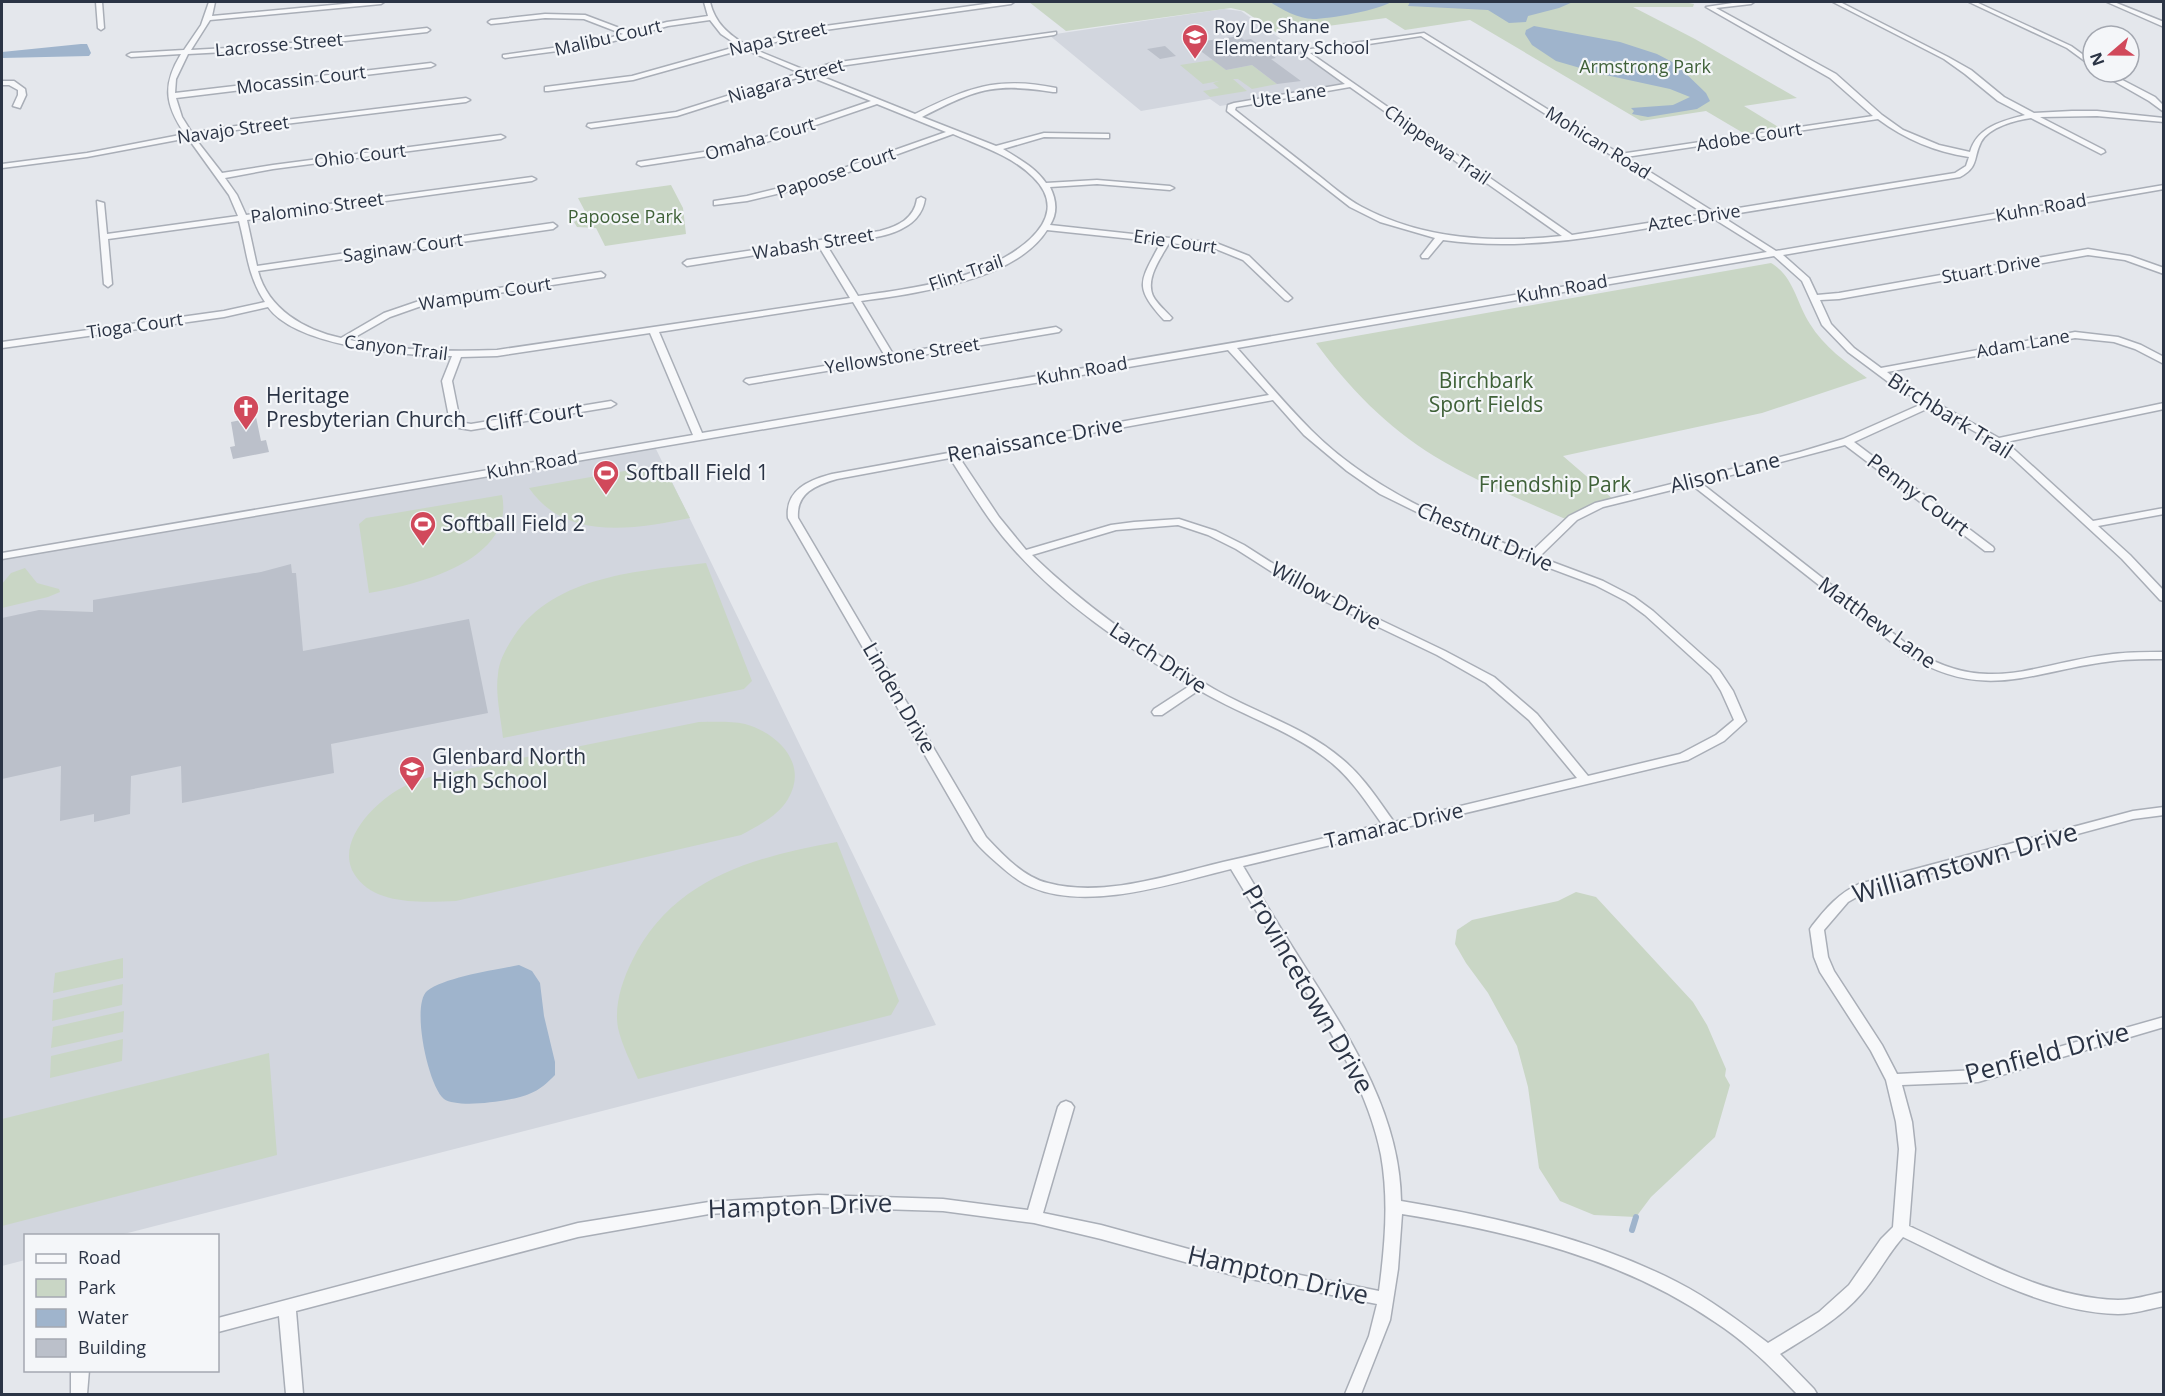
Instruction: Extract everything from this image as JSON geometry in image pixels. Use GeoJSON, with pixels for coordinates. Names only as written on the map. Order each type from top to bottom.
{"type":"FeatureCollection","features":[{"type":"Feature","properties":{"kind":"street"},"geometry":{"type":"LineString","coordinates":[[99,2],[101,28]]}},
{"type":"Feature","properties":{"kind":"street"},"geometry":{"type":"LineString","coordinates":[[171,96],[173,77],[207,18],[212,2]]}},
{"type":"Feature","properties":{"kind":"street"},"geometry":{"type":"LineString","coordinates":[[207,18],[381,2]]}},
{"type":"Feature","properties":{"kind":"street"},"geometry":{"type":"LineString","coordinates":[[707,2],[711,18],[727,36],[744,47],[804,74],[996,149],[1025,165],[1047,185],[1052,207],[1045,227]]}},
{"type":"Feature","properties":{"kind":"street","name":"Napa Street"},"geometry":{"type":"LineString","coordinates":[[548,89],[627,79],[744,47],[839,26],[1011,2]]}},
{"type":"Feature","properties":{"kind":"street"},"geometry":{"type":"LineString","coordinates":[[1751,2],[1709,7],[1833,76],[1850,88],[1879,117],[1924,144],[1974,154]]}},
{"type":"Feature","properties":{"kind":"street"},"geometry":{"type":"LineString","coordinates":[[1836,2],[1946,58],[1968,72],[2001,99],[2101,152]]}},
{"type":"Feature","properties":{"kind":"street"},"geometry":{"type":"LineString","coordinates":[[1972,2],[2068,47],[2081,56]]}},
{"type":"Feature","properties":{"kind":"street"},"geometry":{"type":"LineString","coordinates":[[2110,2],[2163,25]]}},
{"type":"Feature","properties":{"kind":"street"},"geometry":{"type":"LineString","coordinates":[[586,18],[601,11]]}},
{"type":"Feature","properties":{"kind":"street"},"geometry":{"type":"LineString","coordinates":[[491,22],[545,16],[586,18],[631,34]]}},
{"type":"Feature","properties":{"kind":"street","name":"Malibu Court"},"geometry":{"type":"LineString","coordinates":[[505,56],[571,49],[667,24],[711,18]]}},
{"type":"Feature","properties":{"kind":"street","name":"Lacrosse Street"},"geometry":{"type":"LineString","coordinates":[[131,55],[263,48],[427,30]]}},
{"type":"Feature","properties":{"kind":"street","name":"Niagara Street"},"geometry":{"type":"LineString","coordinates":[[591,126],[677,114],[832,65],[1054,33]]}},
{"type":"Feature","properties":{"kind":"street","name":"Mohican Road"},"geometry":{"type":"LineString","coordinates":[[1304,52],[1422,34],[1775,253]]}},
{"type":"Feature","properties":{"kind":"street","name":"Chippewa Trail"},"geometry":{"type":"LineString","coordinates":[[1304,52],[1570,238]]}},
{"type":"Feature","properties":{"kind":"street","name":"Mocassin Court"},"geometry":{"type":"LineString","coordinates":[[171,96],[431,65]]}},
{"type":"Feature","properties":{"kind":"street"},"geometry":{"type":"LineString","coordinates":[[2,83],[11,83],[21,89],[22,95],[17,106]]}},
{"type":"Feature","properties":{"kind":"street"},"geometry":{"type":"LineString","coordinates":[[2124,84],[2152,99],[2163,110]]}},
{"type":"Feature","properties":{"kind":"street"},"geometry":{"type":"LineString","coordinates":[[915,117],[958,94],[981,87],[1021,85],[1053,90]]}},
{"type":"Feature","properties":{"kind":"street","name":"Ute Lane"},"geometry":{"type":"LineString","coordinates":[[1231,111],[1234,105],[1351,85]]}},
{"type":"Feature","properties":{"kind":"street","name":"Canyon Trail"},"geometry":{"type":"LineString","coordinates":[[171,96],[175,113],[233,195],[243,218],[259,287],[268,304],[292,322],[341,342],[398,351],[457,356],[527,350],[654,331]]}},
{"type":"Feature","properties":{"kind":"street","name":"Navajo Street"},"geometry":{"type":"LineString","coordinates":[[2,166],[87,155],[191,135],[466,100]]}},
{"type":"Feature","properties":{"kind":"street","name":"Omaha Court"},"geometry":{"type":"LineString","coordinates":[[641,164],[737,149],[876,102]]}},
{"type":"Feature","properties":{"kind":"street","name":"Aztec Drive"},"geometry":{"type":"LineString","coordinates":[[1231,111],[1357,207],[1389,223],[1441,236],[1514,242],[1570,238],[1957,175],[1968,171],[1972,165],[1975,143],[1985,132],[2006,122],[2032,116],[2089,113],[2163,120]]}},
{"type":"Feature","properties":{"kind":"street","name":"Adobe Court"},"geometry":{"type":"LineString","coordinates":[[1620,156],[1879,117]]}},
{"type":"Feature","properties":{"kind":"street","name":"Papoose Court"},"geometry":{"type":"LineString","coordinates":[[717,203],[793,189],[952,132]]}},
{"type":"Feature","properties":{"kind":"street"},"geometry":{"type":"LineString","coordinates":[[996,149],[1044,135],[1106,136]]}},
{"type":"Feature","properties":{"kind":"street","name":"Ohio Court"},"geometry":{"type":"LineString","coordinates":[[220,177],[273,167],[501,137]]}},
{"type":"Feature","properties":{"kind":"street","name":"Palomino Street"},"geometry":{"type":"LineString","coordinates":[[103,237],[532,179]]}},
{"type":"Feature","properties":{"kind":"street"},"geometry":{"type":"LineString","coordinates":[[1047,185],[1097,182],[1170,188]]}},
{"type":"Feature","properties":{"kind":"street","name":"Kuhn Road"},"geometry":{"type":"LineString","coordinates":[[2,556],[2163,187]]}},
{"type":"Feature","properties":{"kind":"street","name":"Wabash Street"},"geometry":{"type":"LineString","coordinates":[[687,262],[866,236],[897,228],[918,214],[921,199]]}},
{"type":"Feature","properties":{"kind":"street"},"geometry":{"type":"LineString","coordinates":[[100,203],[108,284]]}},
{"type":"Feature","properties":{"kind":"street","name":"Saginaw Court"},"geometry":{"type":"LineString","coordinates":[[254,269],[553,226]]}},
{"type":"Feature","properties":{"kind":"street","name":"Erie Court"},"geometry":{"type":"LineString","coordinates":[[1045,227],[1213,245],[1234,252],[1255,265],[1288,298]]}},
{"type":"Feature","properties":{"kind":"street","name":"Flint Trail"},"geometry":{"type":"LineString","coordinates":[[654,331],[933,286],[993,267],[1024,249],[1045,227]]}},
{"type":"Feature","properties":{"kind":"street"},"geometry":{"type":"LineString","coordinates":[[1425,256],[1441,236]]}},
{"type":"Feature","properties":{"kind":"street"},"geometry":{"type":"LineString","coordinates":[[1167,239],[1146,286],[1149,297],[1167,318]]}},
{"type":"Feature","properties":{"kind":"street"},"geometry":{"type":"LineString","coordinates":[[821,243],[891,358]]}},
{"type":"Feature","properties":{"kind":"street","name":"Stuart Drive"},"geometry":{"type":"LineString","coordinates":[[1815,298],[1839,296],[2088,252],[2116,254],[2141,261],[2163,272]]}},
{"type":"Feature","properties":{"kind":"street","name":"Birchbark Trail"},"geometry":{"type":"LineString","coordinates":[[1775,253],[1800,272],[1822,316],[1835,334],[1878,371],[1998,441],[2091,524],[2133,564],[2163,598]]}},
{"type":"Feature","properties":{"kind":"street"},"geometry":{"type":"LineString","coordinates":[[993,267],[1004,273]]}},
{"type":"Feature","properties":{"kind":"street","name":"Wampum Court"},"geometry":{"type":"LineString","coordinates":[[341,342],[394,312],[425,302],[601,275]]}},
{"type":"Feature","properties":{"kind":"street","name":"Tioga Court"},"geometry":{"type":"LineString","coordinates":[[2,345],[224,314],[268,304]]}},
{"type":"Feature","properties":{"kind":"street","name":"Yellowstone Street"},"geometry":{"type":"LineString","coordinates":[[749,381],[1056,330]]}},
{"type":"Feature","properties":{"kind":"street"},"geometry":{"type":"LineString","coordinates":[[654,331],[699,436]]}},
{"type":"Feature","properties":{"kind":"street","name":"Adam Lane"},"geometry":{"type":"LineString","coordinates":[[1878,371],[2075,335],[2115,339],[2138,347],[2163,361]]}},
{"type":"Feature","properties":{"kind":"street","name":"Chestnut Drive"},"geometry":{"type":"LineString","coordinates":[[1230,346],[1275,397],[1331,453],[1384,492],[1455,528],[1599,583],[1630,599],[1649,613],[1715,673],[1727,691],[1740,721]]}},
{"type":"Feature","properties":{"kind":"street","name":"Cliff Court"},"geometry":{"type":"LineString","coordinates":[[457,356],[447,381],[458,428],[611,404]]}},
{"type":"Feature","properties":{"kind":"street","name":"Renaissance Drive"},"geometry":{"type":"LineString","coordinates":[[798,492],[828,478],[1275,397]]}},
{"type":"Feature","properties":{"kind":"street","name":"Alison Lane"},"geometry":{"type":"LineString","coordinates":[[1531,558],[1573,518],[1599,505],[1804,454],[1847,441],[1931,404]]}},
{"type":"Feature","properties":{"kind":"street"},"geometry":{"type":"LineString","coordinates":[[1998,441],[2163,406]]}},
{"type":"Feature","properties":{"kind":"street","name":"Penny Court"},"geometry":{"type":"LineString","coordinates":[[1847,441],[1989,549]]}},
{"type":"Feature","properties":{"kind":"street","name":"Larch Drive"},"geometry":{"type":"LineString","coordinates":[[953,455],[999,525],[1024,554],[1093,614],[1150,655],[1198,685],[1301,738],[1336,760],[1356,780],[1391,827]]}},
{"type":"Feature","properties":{"kind":"street","name":"Matthew Lane"},"geometry":{"type":"LineString","coordinates":[[1693,481],[1913,654],[1947,672],[2005,678],[2113,657],[2163,655]]}},
{"type":"Feature","properties":{"kind":"street","name":"Linden Drive"},"geometry":{"type":"LineString","coordinates":[[798,492],[792,506],[793,518],[981,840],[999,860],[1037,885]]}},
{"type":"Feature","properties":{"kind":"street"},"geometry":{"type":"LineString","coordinates":[[2091,524],[2163,511]]}},
{"type":"Feature","properties":{"kind":"street","name":"Willow Drive"},"geometry":{"type":"LineString","coordinates":[[1024,554],[1116,527],[1179,522],[1212,532],[1240,546],[1301,586],[1448,656],[1490,680],[1533,717],[1586,780]]}},
{"type":"Feature","properties":{"kind":"street"},"geometry":{"type":"LineString","coordinates":[[1158,712],[1198,685]]}},
{"type":"Feature","properties":{"kind":"street","name":"Tamarac Drive"},"geometry":{"type":"LineString","coordinates":[[1037,885],[1076,890],[1124,890],[1690,754],[1720,738],[1740,721]]}},
{"type":"Feature","properties":{"kind":"street","name":"Williamstown Drive"},"geometry":{"type":"LineString","coordinates":[[1901,1229],[1907,1149],[1904,1122],[1893,1080],[1877,1049],[1827,972],[1821,957],[1816,929],[1834,905],[1852,892],[1864,887],[2133,815],[2163,811]]}},
{"type":"Feature","properties":{"kind":"street","name":"Provincetown Drive"},"geometry":{"type":"LineString","coordinates":[[1235,864],[1362,1075],[1381,1124],[1389,1156],[1395,1206],[1394,1239],[1386,1299],[1378,1335],[1353,1395]]}},
{"type":"Feature","properties":{"kind":"street","name":"Penfield Drive"},"geometry":{"type":"LineString","coordinates":[[1893,1080],[1962,1078],[1992,1073],[2163,1022]]}},
{"type":"Feature","properties":{"kind":"street"},"geometry":{"type":"LineString","coordinates":[[1034,1217],[1066,1107]]}},
{"type":"Feature","properties":{"kind":"street","name":"Hampton Drive"},"geometry":{"type":"LineString","coordinates":[[219,1325],[578,1230],[709,1208],[818,1201],[943,1205],[1034,1217],[1101,1232],[1236,1269],[1386,1299]]}},
{"type":"Feature","properties":{"kind":"street"},"geometry":{"type":"LineString","coordinates":[[1395,1206],[1460,1216],[1606,1256],[1680,1291],[1708,1308],[1768,1352],[1808,1395]]}},
{"type":"Feature","properties":{"kind":"street"},"geometry":{"type":"LineString","coordinates":[[1768,1352],[1825,1317],[1855,1290],[1887,1244],[1901,1229],[2033,1288],[2061,1298],[2119,1307],[2163,1299]]}},
{"type":"Feature","properties":{"kind":"street"},"geometry":{"type":"LineString","coordinates":[[287,1306],[294,1395]]}},
{"type":"Feature","properties":{"kind":"street"},"geometry":{"type":"LineString","coordinates":[[79,1395],[80,1372]]}},
{"type":"Feature","properties":{"kind":"shaded area","name":"Roy De Shane Elementary School"},"geometry":{"type":"Polygon","coordinates":[[[1224,9],[1241,11],[1347,85],[1220,106],[1210,99],[1141,111],[1049,35],[1224,9]]]}},
{"type":"Feature","properties":{"kind":"shaded area","name":"Glenbard North High School"},"geometry":{"type":"Polygon","coordinates":[[[655,447],[936,1025],[124,1234],[24,1234],[24,1260],[2,1266],[2,560],[655,447]]]}},
{"type":"Feature","properties":{"kind":"green space","name":"Armstrong Park"},"geometry":{"type":"Polygon","coordinates":[[[1029,2],[1684,2],[1694,4],[1693,7],[1633,7],[1695,39],[1797,98],[1744,106],[1785,131],[1750,137],[1706,111],[1641,121],[1470,20],[1405,30],[1386,18],[1277,33],[1244,11],[1231,8],[1066,31],[1029,2]]]}},
{"type":"Feature","properties":{"kind":"green space"},"geometry":{"type":"Polygon","coordinates":[[[1213,60],[1226,70],[1252,65],[1277,84],[1252,89],[1238,79],[1233,79],[1247,91],[1210,97],[1203,91],[1219,88],[1213,83],[1219,81],[1203,84],[1180,65],[1213,60]]]}},
{"type":"Feature","properties":{"kind":"green space","name":"Papoose Park"},"geometry":{"type":"Polygon","coordinates":[[[671,185],[683,208],[686,234],[605,246],[596,228],[577,227],[574,222],[587,215],[578,198],[671,185]]]}},
{"type":"Feature","properties":{"kind":"green space","name":"Birchbark Sport Fields"},"geometry":{"type":"Polygon","coordinates":[[[1771,263],[1785,275],[1815,332],[1836,354],[1867,378],[1762,413],[1563,456],[1614,500],[1570,521],[1484,483],[1417,445],[1369,405],[1316,343],[1771,263]]]}},
{"type":"Feature","properties":{"kind":"green space","name":"Softball Field 1"},"geometry":{"type":"Polygon","coordinates":[[[647,467],[666,471],[690,518],[625,528],[582,524],[562,517],[544,505],[529,488],[647,467]]]}},
{"type":"Feature","properties":{"kind":"green space","name":"Softball Field 2"},"geometry":{"type":"Polygon","coordinates":[[[502,495],[502,518],[494,537],[478,553],[458,566],[435,576],[412,584],[369,593],[359,524],[366,518],[502,495]]]}},
{"type":"Feature","properties":{"kind":"green space"},"geometry":{"type":"Polygon","coordinates":[[[706,563],[752,681],[744,689],[503,738],[497,682],[500,664],[511,640],[531,616],[552,600],[575,588],[601,580],[654,569],[706,563]]]}},
{"type":"Feature","properties":{"kind":"green space"},"geometry":{"type":"Polygon","coordinates":[[[25,568],[37,583],[59,589],[60,592],[2,608],[2,584],[11,573],[25,568]]]}},
{"type":"Feature","properties":{"kind":"green space"},"geometry":{"type":"Polygon","coordinates":[[[699,722],[734,722],[757,728],[779,742],[792,762],[795,774],[794,786],[784,805],[767,820],[741,835],[456,901],[417,902],[377,894],[357,878],[350,865],[349,851],[353,837],[361,824],[383,800],[410,784],[433,776],[699,722]]]}},
{"type":"Feature","properties":{"kind":"green space"},"geometry":{"type":"Polygon","coordinates":[[[837,842],[899,1001],[891,1015],[638,1079],[618,1028],[617,1011],[625,977],[649,933],[669,910],[692,891],[718,876],[775,855],[837,842]]]}},
{"type":"Feature","properties":{"kind":"green space"},"geometry":{"type":"Polygon","coordinates":[[[1576,892],[1596,897],[1693,1002],[1707,1025],[1726,1069],[1725,1076],[1730,1085],[1715,1137],[1651,1197],[1636,1217],[1594,1215],[1560,1201],[1539,1168],[1528,1087],[1517,1046],[1488,993],[1455,944],[1457,930],[1472,920],[1558,901],[1576,892]]]}},
{"type":"Feature","properties":{"kind":"green space"},"geometry":{"type":"Polygon","coordinates":[[[123,958],[123,978],[53,993],[55,973],[123,958]]]}},
{"type":"Feature","properties":{"kind":"green space"},"geometry":{"type":"Polygon","coordinates":[[[123,984],[122,1005],[52,1021],[53,1000],[123,984]]]}},
{"type":"Feature","properties":{"kind":"green space"},"geometry":{"type":"Polygon","coordinates":[[[124,1011],[123,1032],[51,1048],[53,1027],[124,1011]]]}},
{"type":"Feature","properties":{"kind":"green space"},"geometry":{"type":"Polygon","coordinates":[[[123,1039],[122,1061],[50,1078],[51,1056],[123,1039]]]}},
{"type":"Feature","properties":{"kind":"green space"},"geometry":{"type":"Polygon","coordinates":[[[269,1053],[277,1155],[2,1226],[2,1119],[269,1053]]]}},
{"type":"Feature","properties":{"kind":"water"},"geometry":{"type":"Polygon","coordinates":[[[1270,2],[1391,2],[1354,14],[1308,19],[1270,2]]]}},
{"type":"Feature","properties":{"kind":"water"},"geometry":{"type":"Polygon","coordinates":[[[1410,2],[1573,2],[1528,16],[1526,22],[1509,23],[1488,10],[1408,6],[1410,2]]]}},
{"type":"Feature","properties":{"kind":"water"},"geometry":{"type":"Polygon","coordinates":[[[1534,26],[1620,42],[1657,54],[1676,64],[1706,93],[1710,101],[1697,109],[1648,117],[1632,114],[1634,111],[1631,108],[1673,105],[1690,97],[1670,89],[1601,74],[1556,61],[1532,45],[1525,34],[1526,30],[1534,26]]]}},
{"type":"Feature","properties":{"kind":"water"},"geometry":{"type":"Polygon","coordinates":[[[87,44],[91,53],[89,56],[2,58],[2,52],[87,44]]]}},
{"type":"Feature","properties":{"kind":"water"},"geometry":{"type":"Polygon","coordinates":[[[519,965],[532,971],[540,983],[544,1016],[555,1062],[555,1075],[537,1090],[521,1097],[473,1104],[444,1099],[432,1079],[427,1063],[421,1028],[422,999],[427,991],[446,982],[519,965]]]}},
{"type":"Feature","properties":{"kind":"building","name":"Roy De Shane Elementary School"},"geometry":{"type":"Polygon","coordinates":[[[1240,36],[1244,40],[1251,39],[1276,58],[1271,59],[1301,81],[1277,84],[1252,65],[1226,70],[1190,43],[1240,36]]]}},
{"type":"Feature","properties":{"kind":"building"},"geometry":{"type":"Polygon","coordinates":[[[1165,46],[1176,56],[1160,59],[1147,49],[1165,46]]]}},
{"type":"Feature","properties":{"kind":"building","name":"Heritage Presbyterian Church"},"geometry":{"type":"Polygon","coordinates":[[[256,417],[261,441],[266,440],[269,452],[233,459],[230,447],[235,446],[231,422],[256,417]]]}},
{"type":"Feature","properties":{"kind":"building","name":"Glenbard North High School"},"geometry":{"type":"Polygon","coordinates":[[[291,564],[292,573],[296,573],[303,651],[469,619],[488,713],[331,744],[334,773],[182,803],[181,766],[131,776],[130,814],[94,822],[94,814],[60,821],[61,766],[2,779],[2,618],[39,610],[93,612],[93,600],[261,572],[291,564]]]}},
{"type":"Feature","properties":{"kind":"waterway"},"geometry":{"type":"LineString","coordinates":[[1632,1230],[1636,1217]]}},
{"type":"Feature","properties":{"kind":"place","name":"Roy De Shane Elementary School"},"geometry":{"type":"Point","coordinates":[1195,60]}},
{"type":"Feature","properties":{"kind":"place","name":"Heritage Presbyterian Church"},"geometry":{"type":"Point","coordinates":[246,431]}},
{"type":"Feature","properties":{"kind":"place","name":"Softball Field 1"},"geometry":{"type":"Point","coordinates":[606,496]}},
{"type":"Feature","properties":{"kind":"place","name":"Softball Field 2"},"geometry":{"type":"Point","coordinates":[423,547]}},
{"type":"Feature","properties":{"kind":"place","name":"Glenbard North High School"},"geometry":{"type":"Point","coordinates":[412,792]}},
{"type":"Feature","properties":{"kind":"park label","name":"Friendship Park"},"geometry":{"type":"Point","coordinates":[1555,485]}}]}
